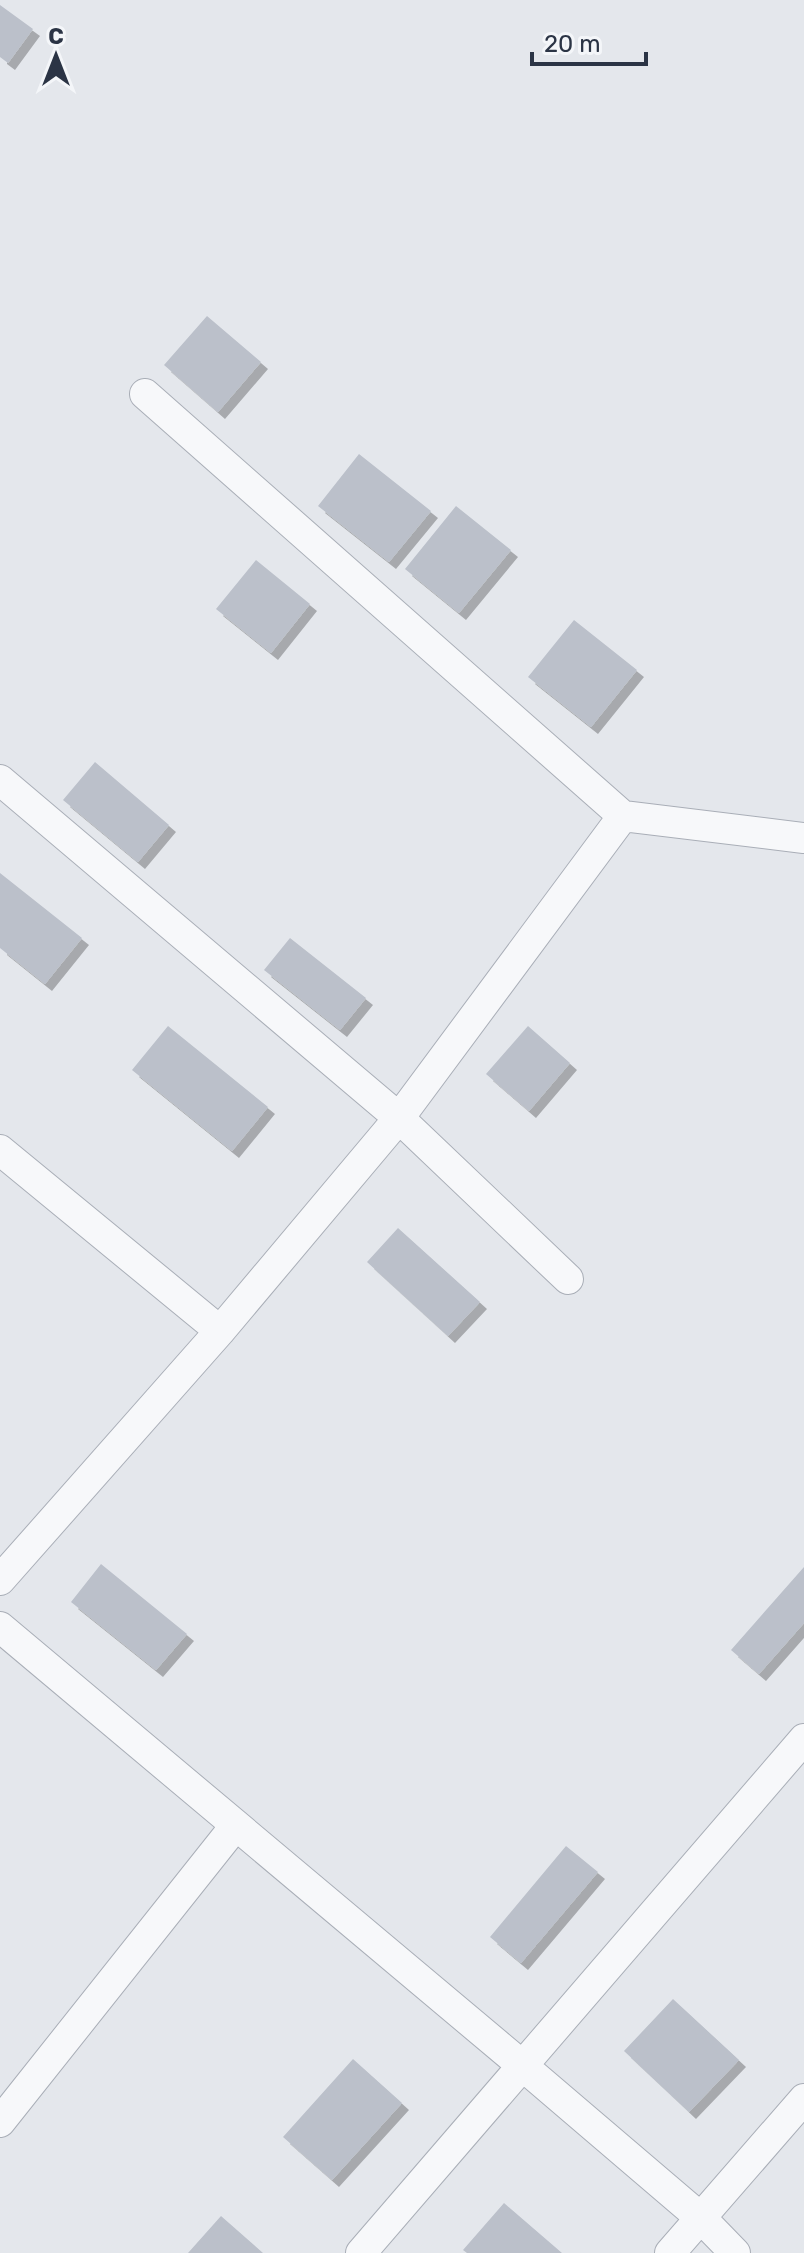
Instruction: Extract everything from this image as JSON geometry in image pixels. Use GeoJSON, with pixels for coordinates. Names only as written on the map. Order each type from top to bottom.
{"type":"FeatureCollection","features":[{"type":"Feature","properties":{"kind":"street"},"geometry":{"type":"LineString","coordinates":[[145,394],[623,816],[804,838]]}},
{"type":"Feature","properties":{"kind":"street"},"geometry":{"type":"LineString","coordinates":[[0,780],[399,1118],[568,1279]]}},
{"type":"Feature","properties":{"kind":"street"},"geometry":{"type":"LineString","coordinates":[[0,1580],[220,1331],[399,1118],[623,816]]}},
{"type":"Feature","properties":{"kind":"street"},"geometry":{"type":"LineString","coordinates":[[0,1150],[220,1331]]}},
{"type":"Feature","properties":{"kind":"street"},"geometry":{"type":"LineString","coordinates":[[0,1627],[524,2067],[702,2219],[735,2253]]}},
{"type":"Feature","properties":{"kind":"street"},"geometry":{"type":"LineString","coordinates":[[361,2253],[804,1739]]}},
{"type":"Feature","properties":{"kind":"street"},"geometry":{"type":"LineString","coordinates":[[0,2122],[236,1825]]}},
{"type":"Feature","properties":{"kind":"street"},"geometry":{"type":"LineString","coordinates":[[670,2253],[804,2099]]}},
{"type":"Feature","properties":{"kind":"building"},"geometry":{"type":"Polygon","coordinates":[[[0,5],[33,29],[8,63],[0,57],[0,5]]]}},
{"type":"Feature","properties":{"kind":"building"},"geometry":{"type":"Polygon","coordinates":[[[207,316],[261,362],[218,412],[164,365],[207,316]]]}},
{"type":"Feature","properties":{"kind":"building"},"geometry":{"type":"Polygon","coordinates":[[[359,454],[431,511],[389,562],[318,506],[359,454]]]}},
{"type":"Feature","properties":{"kind":"building"},"geometry":{"type":"Polygon","coordinates":[[[456,506],[511,550],[459,613],[405,569],[456,506]]]}},
{"type":"Feature","properties":{"kind":"building"},"geometry":{"type":"Polygon","coordinates":[[[256,560],[310,604],[271,653],[216,609],[256,560]]]}},
{"type":"Feature","properties":{"kind":"building"},"geometry":{"type":"Polygon","coordinates":[[[574,620],[637,670],[591,727],[528,677],[574,620]]]}},
{"type":"Feature","properties":{"kind":"building"},"geometry":{"type":"Polygon","coordinates":[[[95,762],[169,825],[138,862],[63,800],[95,762]]]}},
{"type":"Feature","properties":{"kind":"building"},"geometry":{"type":"Polygon","coordinates":[[[0,873],[82,938],[45,984],[0,948],[0,873]]]}},
{"type":"Feature","properties":{"kind":"building"},"geometry":{"type":"Polygon","coordinates":[[[290,938],[366,998],[340,1030],[264,970],[290,938]]]}},
{"type":"Feature","properties":{"kind":"building"},"geometry":{"type":"Polygon","coordinates":[[[168,1026],[268,1107],[232,1151],[132,1070],[168,1026]]]}},
{"type":"Feature","properties":{"kind":"building"},"geometry":{"type":"Polygon","coordinates":[[[528,1026],[570,1063],[529,1111],[486,1074],[528,1026]]]}},
{"type":"Feature","properties":{"kind":"building"},"geometry":{"type":"Polygon","coordinates":[[[398,1228],[480,1302],[448,1336],[367,1262],[398,1228]]]}},
{"type":"Feature","properties":{"kind":"building"},"geometry":{"type":"Polygon","coordinates":[[[101,1564],[187,1634],[156,1670],[71,1602],[101,1564]]]}},
{"type":"Feature","properties":{"kind":"building"},"geometry":{"type":"Polygon","coordinates":[[[804,1567],[804,1623],[759,1674],[731,1650],[804,1567]]]}},
{"type":"Feature","properties":{"kind":"building"},"geometry":{"type":"Polygon","coordinates":[[[566,1846],[598,1872],[521,1963],[490,1937],[566,1846]]]}},
{"type":"Feature","properties":{"kind":"building"},"geometry":{"type":"Polygon","coordinates":[[[673,1999],[739,2060],[689,2112],[624,2051],[673,1999]]]}},
{"type":"Feature","properties":{"kind":"building"},"geometry":{"type":"Polygon","coordinates":[[[353,2059],[402,2103],[332,2180],[283,2137],[353,2059]]]}},
{"type":"Feature","properties":{"kind":"building"},"geometry":{"type":"Polygon","coordinates":[[[504,2203],[562,2253],[467,2253],[463,2250],[504,2203]]]}},
{"type":"Feature","properties":{"kind":"building"},"geometry":{"type":"Polygon","coordinates":[[[221,2216],[263,2253],[188,2253],[221,2216]]]}}]}
